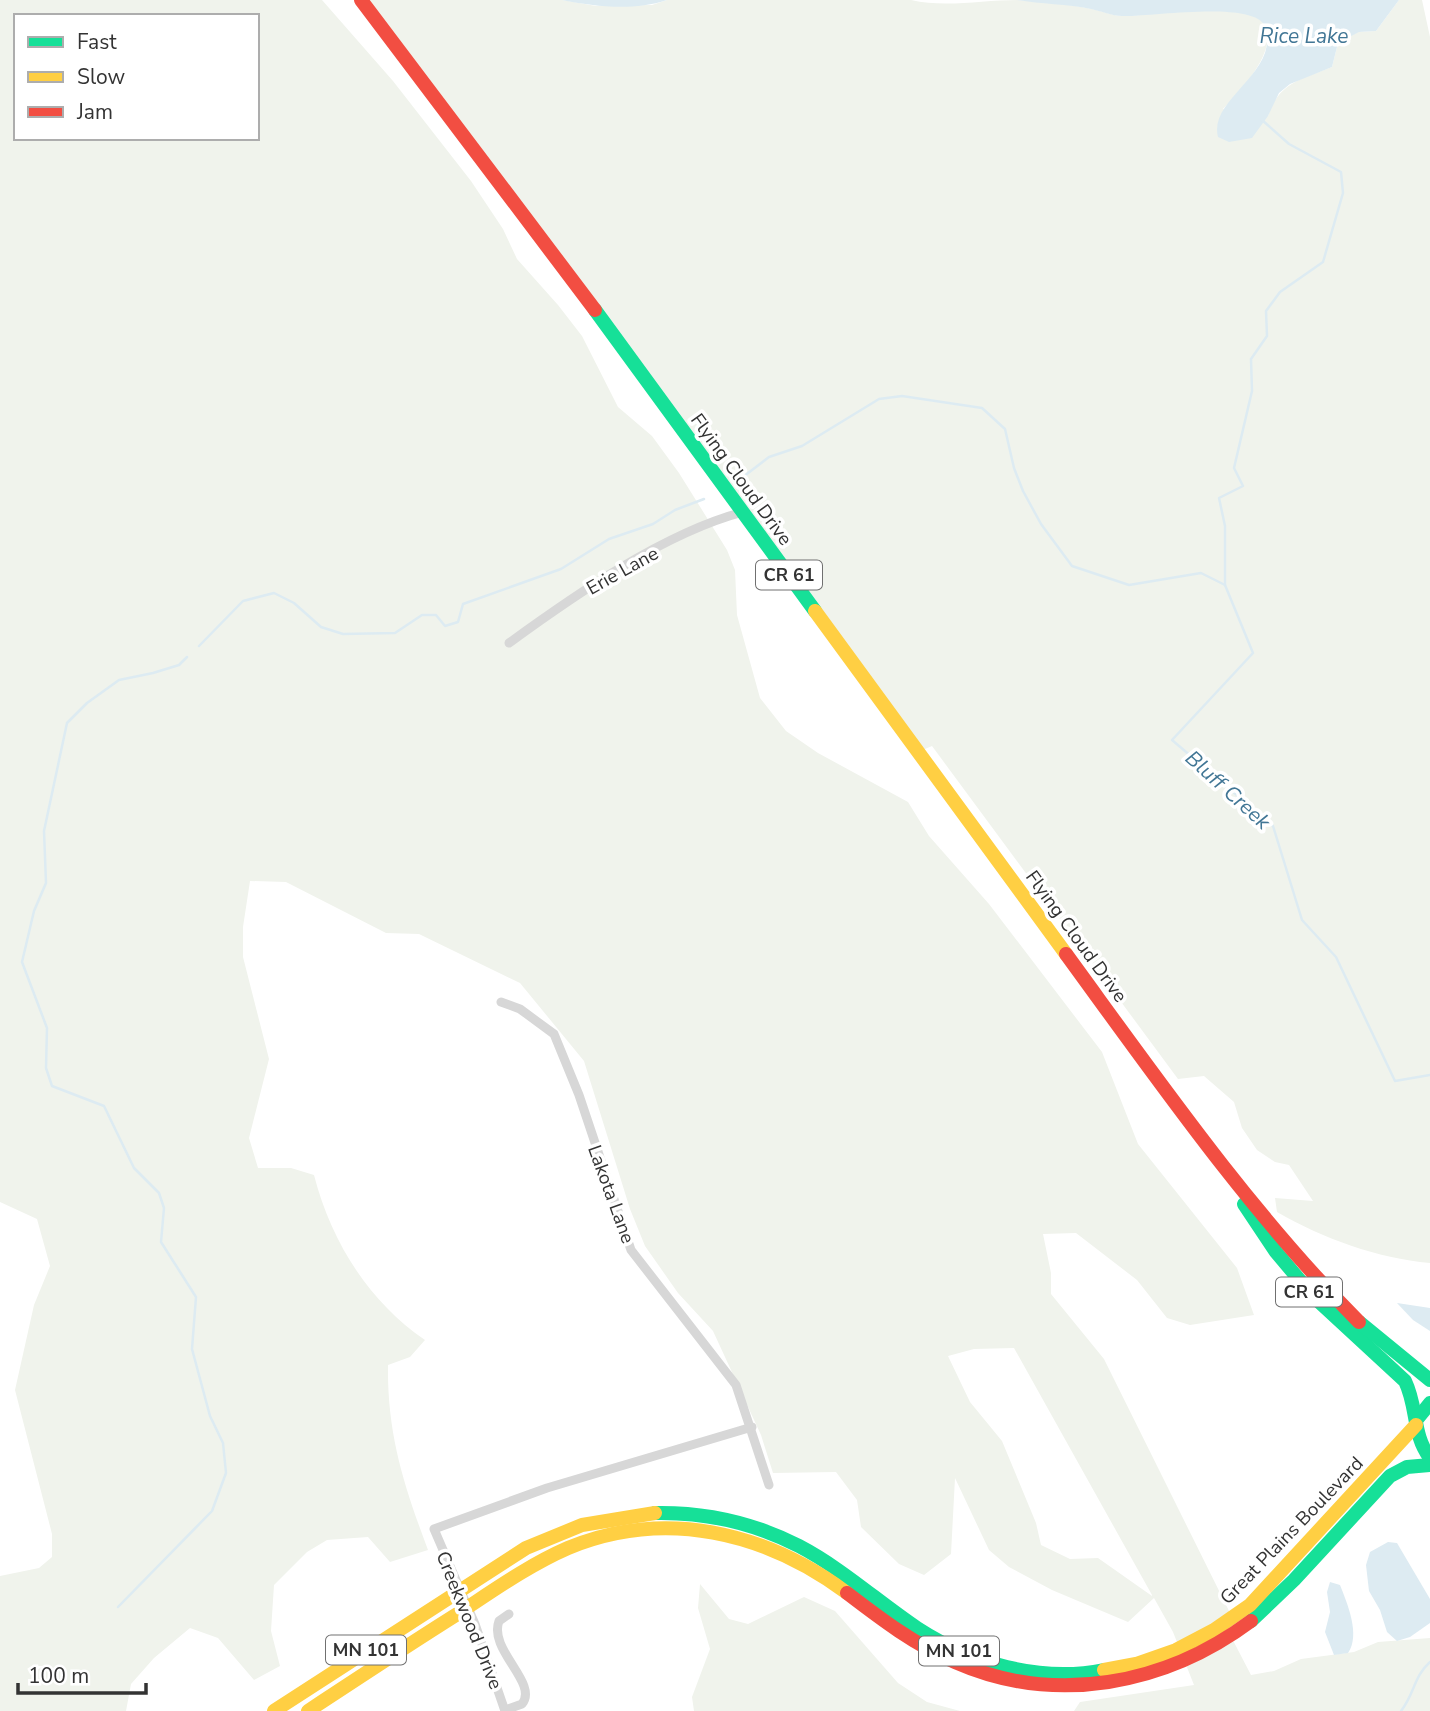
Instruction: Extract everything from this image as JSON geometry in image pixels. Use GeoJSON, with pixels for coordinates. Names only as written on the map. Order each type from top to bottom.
{"type":"FeatureCollection","features":[{"type":"Feature","properties":{"kind":"main road","name":"Flying Cloud Drive"},"geometry":{"type":"LineString","coordinates":[[361,0],[420,73],[1212,1153],[1300,1262],[1398,1356],[1430,1380]]}},
{"type":"Feature","properties":{"kind":"main road","name":"Flying Cloud Drive"},"geometry":{"type":"LineString","coordinates":[[1212,1153],[1294,1275],[1325,1308],[1405,1381],[1413,1397],[1419,1443],[1430,1458]]}},
{"type":"Feature","properties":{"kind":"main road"},"geometry":{"type":"LineString","coordinates":[[1358,1319],[1400,1352],[1430,1371]]}},
{"type":"Feature","properties":{"kind":"main road","name":"Great Plains Boulevard"},"geometry":{"type":"LineString","coordinates":[[274,1711],[516,1552],[574,1526],[643,1513],[703,1515],[757,1528],[802,1548],[924,1633],[967,1654],[1006,1668],[1035,1672],[1114,1670],[1171,1654],[1236,1616],[1290,1563],[1417,1422],[1430,1403]]}},
{"type":"Feature","properties":{"kind":"main road","name":"Great Plains Boulevard"},"geometry":{"type":"LineString","coordinates":[[308,1711],[526,1568],[569,1546],[621,1532],[687,1528],[748,1539],[789,1556],[916,1643],[970,1669],[1037,1686],[1104,1685],[1168,1669],[1228,1639],[1266,1606],[1394,1473],[1407,1467],[1430,1465]]}},
{"type":"Feature","properties":{"kind":"street","name":"Erie Lane"},"geometry":{"type":"LineString","coordinates":[[509,643],[556,609],[624,567],[708,525],[743,512]]}},
{"type":"Feature","properties":{"kind":"street","name":"Lakota Lane"},"geometry":{"type":"LineString","coordinates":[[501,1002],[520,1009],[554,1034],[579,1095],[596,1154],[631,1250],[726,1369],[752,1427],[769,1485]]}},
{"type":"Feature","properties":{"kind":"street","name":"Creekwood Drive"},"geometry":{"type":"LineString","coordinates":[[505,1711],[467,1607],[434,1529],[547,1488],[752,1427]]}},
{"type":"Feature","properties":{"kind":"street"},"geometry":{"type":"LineString","coordinates":[[505,1711],[522,1704],[527,1693],[526,1685],[510,1665],[497,1629],[499,1621],[509,1614]]}},
{"type":"Feature","properties":{"kind":"shaded area"},"geometry":{"type":"Polygon","coordinates":[[[0,0],[322,0],[393,81],[471,181],[503,229],[517,259],[582,336],[618,407],[652,436],[679,473],[727,550],[735,570],[737,615],[760,698],[786,731],[818,753],[908,802],[929,836],[989,904],[1102,1052],[1138,1144],[1237,1268],[1254,1315],[1190,1325],[1167,1318],[1137,1280],[1076,1233],[1043,1234],[1051,1273],[1051,1294],[1104,1359],[1235,1623],[1225,1625],[1251,1675],[1274,1671],[1301,1659],[1354,1652],[1378,1642],[1430,1638],[1430,1711],[1074,1711],[1080,1702],[1194,1685],[1173,1632],[1154,1598],[1128,1622],[1052,1590],[1009,1567],[989,1550],[955,1478],[951,1554],[924,1575],[899,1564],[861,1527],[857,1500],[836,1472],[773,1473],[761,1435],[713,1331],[678,1293],[645,1246],[630,1209],[584,1061],[520,983],[419,934],[386,933],[286,882],[250,881],[243,927],[243,957],[269,1059],[249,1138],[258,1168],[291,1168],[314,1175],[330,1223],[354,1268],[386,1307],[425,1340],[410,1357],[388,1365],[388,1390],[399,1459],[411,1504],[428,1550],[390,1562],[368,1537],[327,1540],[307,1552],[274,1585],[271,1631],[280,1666],[254,1680],[218,1638],[190,1628],[154,1658],[131,1684],[126,1711],[0,1711],[0,1576],[39,1568],[52,1557],[52,1534],[15,1390],[34,1305],[50,1266],[37,1219],[0,1202],[0,0]],[[1014,1348],[974,1349],[948,1356],[970,1402],[1002,1441],[1036,1523],[1041,1545],[1070,1559],[1098,1558],[1152,1595],[1014,1348]]]}},
{"type":"Feature","properties":{"kind":"shaded area"},"geometry":{"type":"Polygon","coordinates":[[[361,0],[562,0],[596,6],[652,5],[667,0],[911,0],[950,4],[1018,0],[1074,6],[1123,16],[1195,10],[1234,11],[1249,13],[1260,19],[1267,29],[1268,41],[1258,67],[1223,109],[1268,116],[1278,96],[1285,89],[1301,79],[1332,67],[1338,43],[1358,32],[1376,31],[1399,0],[1422,0],[1430,37],[1430,1263],[1390,1257],[1351,1246],[1313,1231],[1277,1212],[1275,1198],[1313,1201],[1289,1165],[1275,1162],[1257,1150],[1242,1128],[1234,1102],[1204,1076],[1178,1079],[932,746],[918,752],[361,0]]]}},
{"type":"Feature","properties":{"kind":"shaded area"},"geometry":{"type":"Polygon","coordinates":[[[700,1584],[729,1619],[748,1624],[804,1597],[835,1611],[898,1683],[927,1702],[960,1711],[694,1711],[692,1697],[710,1649],[698,1608],[700,1584]]]}},
{"type":"Feature","properties":{"kind":"water"},"geometry":{"type":"Polygon","coordinates":[[[562,0],[667,0],[641,6],[615,7],[562,0]]]}},
{"type":"Feature","properties":{"kind":"water","name":"Rice Lake"},"geometry":{"type":"Polygon","coordinates":[[[1017,0],[1399,0],[1376,31],[1359,32],[1338,43],[1332,67],[1290,84],[1279,93],[1268,116],[1252,138],[1229,142],[1218,137],[1218,123],[1223,110],[1263,58],[1267,43],[1265,26],[1257,18],[1222,12],[1118,16],[1082,7],[1017,0]]]}},
{"type":"Feature","properties":{"kind":"water"},"geometry":{"type":"Polygon","coordinates":[[[1397,1303],[1430,1308],[1430,1331],[1413,1320],[1397,1303]]]}},
{"type":"Feature","properties":{"kind":"water"},"geometry":{"type":"Polygon","coordinates":[[[1388,1542],[1397,1543],[1430,1599],[1430,1623],[1410,1637],[1397,1641],[1387,1632],[1380,1610],[1369,1591],[1366,1565],[1370,1552],[1388,1542]]]}},
{"type":"Feature","properties":{"kind":"water"},"geometry":{"type":"Polygon","coordinates":[[[1330,1582],[1340,1585],[1352,1619],[1352,1646],[1348,1653],[1334,1655],[1325,1632],[1330,1612],[1327,1592],[1330,1582]]]}},
{"type":"Feature","properties":{"kind":"waterway","name":"Bluff Creek"},"geometry":{"type":"LineString","coordinates":[[1262,120],[1289,144],[1341,172],[1343,193],[1323,262],[1280,292],[1266,311],[1267,336],[1251,359],[1252,391],[1234,468],[1243,486],[1219,498],[1225,526],[1225,585],[1253,653],[1172,740],[1273,826],[1302,920],[1336,957],[1395,1081],[1430,1075]]}},
{"type":"Feature","properties":{"kind":"waterway"},"geometry":{"type":"LineString","coordinates":[[739,480],[769,457],[802,446],[879,399],[902,396],[982,408],[1005,429],[1014,468],[1023,491],[1041,524],[1072,566],[1129,585],[1201,573],[1225,585]]}},
{"type":"Feature","properties":{"kind":"waterway"},"geometry":{"type":"LineString","coordinates":[[199,646],[243,601],[274,593],[294,603],[321,627],[343,634],[395,633],[422,615],[436,615],[445,626],[458,622],[463,604],[561,569],[609,539],[653,524],[675,510],[704,499]]}},
{"type":"Feature","properties":{"kind":"waterway"},"geometry":{"type":"LineString","coordinates":[[118,1607],[212,1511],[226,1473],[223,1443],[210,1416],[192,1349],[196,1297],[161,1242],[164,1208],[159,1193],[134,1168],[104,1106],[52,1086],[46,1068],[47,1028],[22,962],[34,911],[46,883],[44,831],[67,723],[87,703],[119,680],[179,665],[187,657]]}},
{"type":"Feature","properties":{"kind":"waterway","name":"Bluff Creek"},"geometry":{"type":"LineString","coordinates":[[1401,1711],[1421,1673],[1430,1662]]}},
{"type":"Feature","properties":{"kind":"traffic: fast"},"geometry":{"type":"LineString","coordinates":[[595,310],[815,611]]}},
{"type":"Feature","properties":{"kind":"traffic: fast"},"geometry":{"type":"LineString","coordinates":[[1244,1204],[1276,1252],[1313,1296],[1405,1381],[1420,1440],[1430,1458]]}},
{"type":"Feature","properties":{"kind":"traffic: fast"},"geometry":{"type":"LineString","coordinates":[[1359,1322],[1430,1380]]}},
{"type":"Feature","properties":{"kind":"traffic: fast"},"geometry":{"type":"LineString","coordinates":[[1418,1418],[1430,1403]]}},
{"type":"Feature","properties":{"kind":"traffic: fast"},"geometry":{"type":"LineString","coordinates":[[1251,1621],[1294,1580],[1390,1476],[1407,1467],[1430,1465]]}},
{"type":"Feature","properties":{"kind":"traffic: fast"},"geometry":{"type":"LineString","coordinates":[[655,1513],[692,1514],[729,1520],[782,1538],[830,1564],[917,1628],[983,1660],[1031,1672],[1055,1674],[1104,1670]]}},
{"type":"Feature","properties":{"kind":"traffic: slow"},"geometry":{"type":"LineString","coordinates":[[815,611],[1066,954]]}},
{"type":"Feature","properties":{"kind":"traffic: slow"},"geometry":{"type":"LineString","coordinates":[[1104,1670],[1136,1664],[1176,1650],[1214,1630],[1250,1605],[1416,1425]]}},
{"type":"Feature","properties":{"kind":"traffic: slow"},"geometry":{"type":"LineString","coordinates":[[274,1711],[526,1548],[582,1525],[655,1513]]}},
{"type":"Feature","properties":{"kind":"traffic: slow"},"geometry":{"type":"LineString","coordinates":[[308,1711],[526,1570],[568,1548],[604,1536],[641,1530],[677,1529],[748,1541],[815,1572],[847,1593]]}},
{"type":"Feature","properties":{"kind":"traffic: jam"},"geometry":{"type":"LineString","coordinates":[[361,0],[595,310]]}},
{"type":"Feature","properties":{"kind":"traffic: jam"},"geometry":{"type":"LineString","coordinates":[[1066,954],[1170,1097],[1242,1190],[1359,1322]]}},
{"type":"Feature","properties":{"kind":"traffic: jam"},"geometry":{"type":"LineString","coordinates":[[847,1593],[899,1631],[940,1655],[993,1675],[1031,1683],[1070,1685],[1108,1682],[1146,1674],[1183,1661],[1218,1643],[1251,1621]]}}]}
